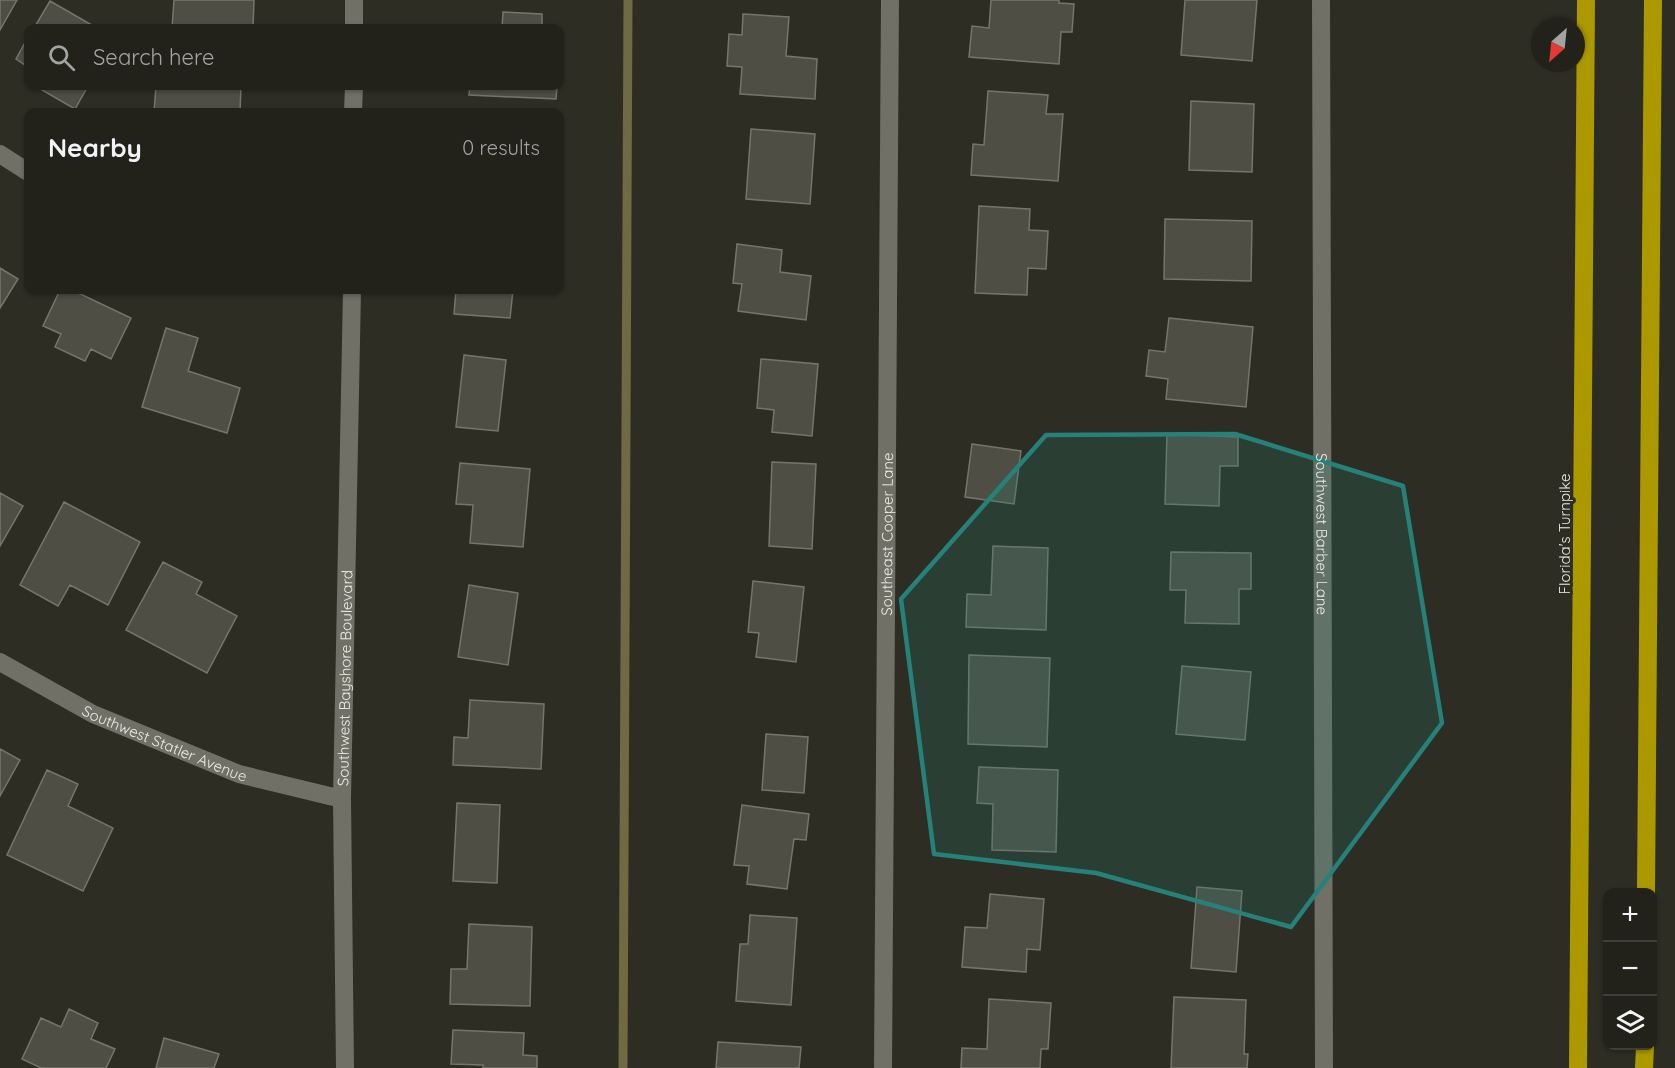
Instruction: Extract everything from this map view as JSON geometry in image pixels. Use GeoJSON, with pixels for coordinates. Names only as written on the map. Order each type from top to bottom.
{"type":"FeatureCollection","features":[{"type":"Feature","properties":{"kind":"highway","name":"Florida's Turnpike"},"geometry":{"type":"LineString","coordinates":[[1578,1068],[1586,0]]}},
{"type":"Feature","properties":{"kind":"highway"},"geometry":{"type":"LineString","coordinates":[[1646,888],[1653,0]]}},
{"type":"Feature","properties":{"kind":"highway"},"geometry":{"type":"LineString","coordinates":[[1644,1050],[1644,1068]]}},
{"type":"Feature","properties":{"kind":"street"},"geometry":{"type":"LineString","coordinates":[[354,0],[354,24]]}},
{"type":"Feature","properties":{"kind":"street","name":"Southeast Cooper Lane"},"geometry":{"type":"LineString","coordinates":[[883,1068],[890,0]]}},
{"type":"Feature","properties":{"kind":"street","name":"Southwest Barber Lane"},"geometry":{"type":"LineString","coordinates":[[1321,0],[1324,1068]]}},
{"type":"Feature","properties":{"kind":"street"},"geometry":{"type":"LineString","coordinates":[[354,90],[354,108]]}},
{"type":"Feature","properties":{"kind":"street"},"geometry":{"type":"LineString","coordinates":[[0,154],[24,169]]}},
{"type":"Feature","properties":{"kind":"street","name":"Southwest Bayshore Boulevard"},"geometry":{"type":"LineString","coordinates":[[345,1068],[342,799],[352,294]]}},
{"type":"Feature","properties":{"kind":"street","name":"Southwest Statler Avenue"},"geometry":{"type":"LineString","coordinates":[[0,662],[93,714],[239,774],[342,799]]}},
{"type":"Feature","properties":{"kind":"highlighted area"},"geometry":{"type":"Polygon","coordinates":[[[1235,434],[1403,486],[1442,723],[1291,927],[1096,873],[934,854],[901,599],[1046,435],[1235,434]]]}},
{"type":"Feature","properties":{"kind":"building"},"geometry":{"type":"Polygon","coordinates":[[[0,0],[17,0],[0,30],[0,0]]]}},
{"type":"Feature","properties":{"kind":"building"},"geometry":{"type":"Polygon","coordinates":[[[174,0],[254,0],[253,24],[172,24],[174,0]]]}},
{"type":"Feature","properties":{"kind":"building"},"geometry":{"type":"Polygon","coordinates":[[[991,0],[1059,0],[1059,3],[1074,4],[1072,32],[1061,32],[1059,64],[969,57],[972,26],[989,28],[991,0]]]}},
{"type":"Feature","properties":{"kind":"building"},"geometry":{"type":"Polygon","coordinates":[[[1185,0],[1257,0],[1252,61],[1181,55],[1185,0]]]}},
{"type":"Feature","properties":{"kind":"building"},"geometry":{"type":"Polygon","coordinates":[[[50,1],[90,24],[36,24],[50,1]]]}},
{"type":"Feature","properties":{"kind":"building"},"geometry":{"type":"Polygon","coordinates":[[[503,12],[542,14],[542,24],[502,24],[503,12]]]}},
{"type":"Feature","properties":{"kind":"building"},"geometry":{"type":"Polygon","coordinates":[[[743,14],[789,17],[786,56],[817,59],[815,99],[740,94],[742,67],[727,66],[729,34],[742,35],[743,14]]]}},
{"type":"Feature","properties":{"kind":"building"},"geometry":{"type":"Polygon","coordinates":[[[24,44],[24,64],[16,59],[24,44]]]}},
{"type":"Feature","properties":{"kind":"building"},"geometry":{"type":"Polygon","coordinates":[[[42,90],[86,90],[76,108],[42,90]]]}},
{"type":"Feature","properties":{"kind":"building"},"geometry":{"type":"Polygon","coordinates":[[[156,90],[241,90],[240,108],[154,108],[156,90]]]}},
{"type":"Feature","properties":{"kind":"building"},"geometry":{"type":"Polygon","coordinates":[[[470,90],[557,90],[556,99],[469,95],[470,90]]]}},
{"type":"Feature","properties":{"kind":"building"},"geometry":{"type":"Polygon","coordinates":[[[988,91],[1048,95],[1046,114],[1063,114],[1058,181],[971,175],[973,144],[984,145],[988,91]]]}},
{"type":"Feature","properties":{"kind":"building"},"geometry":{"type":"Polygon","coordinates":[[[1191,101],[1254,104],[1252,172],[1189,170],[1191,101]]]}},
{"type":"Feature","properties":{"kind":"building"},"geometry":{"type":"Polygon","coordinates":[[[751,129],[815,134],[810,204],[746,199],[751,129]]]}},
{"type":"Feature","properties":{"kind":"building"},"geometry":{"type":"Polygon","coordinates":[[[979,206],[1030,209],[1029,230],[1048,231],[1046,269],[1028,268],[1027,295],[975,293],[979,206]]]}},
{"type":"Feature","properties":{"kind":"building"},"geometry":{"type":"Polygon","coordinates":[[[1165,219],[1252,221],[1251,281],[1164,279],[1165,219]]]}},
{"type":"Feature","properties":{"kind":"building"},"geometry":{"type":"Polygon","coordinates":[[[737,244],[782,250],[780,272],[811,276],[806,320],[738,311],[742,284],[733,283],[737,244]]]}},
{"type":"Feature","properties":{"kind":"building"},"geometry":{"type":"Polygon","coordinates":[[[0,268],[18,279],[0,308],[0,268]]]}},
{"type":"Feature","properties":{"kind":"building"},"geometry":{"type":"Polygon","coordinates":[[[58,294],[80,294],[131,318],[111,359],[91,349],[85,361],[55,347],[61,334],[43,326],[58,294]]]}},
{"type":"Feature","properties":{"kind":"building"},"geometry":{"type":"Polygon","coordinates":[[[456,294],[513,294],[510,318],[454,314],[456,294]]]}},
{"type":"Feature","properties":{"kind":"building"},"geometry":{"type":"Polygon","coordinates":[[[1169,318],[1253,327],[1246,407],[1166,399],[1168,379],[1146,376],[1149,350],[1165,352],[1169,318]]]}},
{"type":"Feature","properties":{"kind":"building"},"geometry":{"type":"Polygon","coordinates":[[[166,328],[198,338],[188,371],[240,388],[227,433],[142,407],[166,328]]]}},
{"type":"Feature","properties":{"kind":"building"},"geometry":{"type":"Polygon","coordinates":[[[464,355],[506,360],[498,431],[456,427],[464,355]]]}},
{"type":"Feature","properties":{"kind":"building"},"geometry":{"type":"Polygon","coordinates":[[[761,359],[818,364],[812,436],[772,432],[774,410],[757,408],[761,359]]]}},
{"type":"Feature","properties":{"kind":"building"},"geometry":{"type":"Polygon","coordinates":[[[1167,434],[1238,437],[1238,466],[1220,466],[1219,506],[1165,504],[1167,434]]]}},
{"type":"Feature","properties":{"kind":"building"},"geometry":{"type":"Polygon","coordinates":[[[972,444],[1021,451],[1014,504],[965,497],[972,444]]]}},
{"type":"Feature","properties":{"kind":"building"},"geometry":{"type":"Polygon","coordinates":[[[772,462],[816,464],[812,549],[769,546],[772,462]]]}},
{"type":"Feature","properties":{"kind":"building"},"geometry":{"type":"Polygon","coordinates":[[[460,463],[530,469],[523,547],[470,543],[473,505],[456,504],[460,463]]]}},
{"type":"Feature","properties":{"kind":"building"},"geometry":{"type":"Polygon","coordinates":[[[0,493],[23,506],[0,546],[0,493]]]}},
{"type":"Feature","properties":{"kind":"building"},"geometry":{"type":"Polygon","coordinates":[[[64,502],[140,542],[108,605],[70,585],[58,606],[20,585],[64,502]]]}},
{"type":"Feature","properties":{"kind":"building"},"geometry":{"type":"Polygon","coordinates":[[[993,546],[1048,548],[1046,630],[966,627],[967,594],[991,595],[993,546]]]}},
{"type":"Feature","properties":{"kind":"building"},"geometry":{"type":"Polygon","coordinates":[[[1171,552],[1251,553],[1251,589],[1239,589],[1239,624],[1185,623],[1186,590],[1170,590],[1171,552]]]}},
{"type":"Feature","properties":{"kind":"building"},"geometry":{"type":"Polygon","coordinates":[[[163,562],[202,582],[196,594],[237,616],[207,673],[126,630],[163,562]]]}},
{"type":"Feature","properties":{"kind":"building"},"geometry":{"type":"Polygon","coordinates":[[[753,581],[804,587],[796,662],[756,657],[759,633],[748,632],[753,581]]]}},
{"type":"Feature","properties":{"kind":"building"},"geometry":{"type":"Polygon","coordinates":[[[469,585],[518,593],[508,665],[458,657],[469,585]]]}},
{"type":"Feature","properties":{"kind":"building"},"geometry":{"type":"Polygon","coordinates":[[[969,655],[1050,658],[1047,747],[968,744],[969,655]]]}},
{"type":"Feature","properties":{"kind":"building"},"geometry":{"type":"Polygon","coordinates":[[[1182,666],[1251,672],[1245,740],[1176,734],[1182,666]]]}},
{"type":"Feature","properties":{"kind":"building"},"geometry":{"type":"Polygon","coordinates":[[[470,700],[544,704],[541,769],[453,765],[454,737],[468,738],[470,700]]]}},
{"type":"Feature","properties":{"kind":"building"},"geometry":{"type":"Polygon","coordinates":[[[766,734],[808,737],[804,793],[762,790],[766,734]]]}},
{"type":"Feature","properties":{"kind":"building"},"geometry":{"type":"Polygon","coordinates":[[[0,749],[20,760],[0,796],[0,749]]]}},
{"type":"Feature","properties":{"kind":"building"},"geometry":{"type":"Polygon","coordinates":[[[979,767],[1058,770],[1056,852],[992,850],[993,804],[977,803],[979,767]]]}},
{"type":"Feature","properties":{"kind":"building"},"geometry":{"type":"Polygon","coordinates":[[[47,770],[78,784],[68,806],[113,828],[83,891],[7,855],[47,770]]]}},
{"type":"Feature","properties":{"kind":"building"},"geometry":{"type":"Polygon","coordinates":[[[457,803],[500,805],[497,883],[453,881],[457,803]]]}},
{"type":"Feature","properties":{"kind":"building"},"geometry":{"type":"Polygon","coordinates":[[[742,805],[809,814],[806,840],[794,839],[787,889],[747,884],[749,866],[734,865],[742,805]]]}},
{"type":"Feature","properties":{"kind":"building"},"geometry":{"type":"Polygon","coordinates":[[[1197,887],[1242,891],[1236,972],[1191,968],[1197,887]]]}},
{"type":"Feature","properties":{"kind":"building"},"geometry":{"type":"Polygon","coordinates":[[[990,894],[1044,899],[1040,950],[1027,949],[1026,972],[962,967],[965,927],[987,928],[990,894]]]}},
{"type":"Feature","properties":{"kind":"building"},"geometry":{"type":"Polygon","coordinates":[[[750,915],[797,918],[791,1005],[736,1001],[740,944],[748,944],[750,915]]]}},
{"type":"Feature","properties":{"kind":"building"},"geometry":{"type":"Polygon","coordinates":[[[469,924],[532,927],[530,1006],[450,1004],[451,969],[467,969],[469,924]]]}},
{"type":"Feature","properties":{"kind":"building"},"geometry":{"type":"Polygon","coordinates":[[[1174,997],[1246,1000],[1244,1054],[1248,1054],[1247,1068],[1171,1068],[1174,997]]]}},
{"type":"Feature","properties":{"kind":"building"},"geometry":{"type":"Polygon","coordinates":[[[989,999],[1051,1003],[1048,1049],[1041,1049],[1040,1068],[961,1068],[962,1048],[987,1049],[989,999]]]}},
{"type":"Feature","properties":{"kind":"building"},"geometry":{"type":"Polygon","coordinates":[[[69,1009],[98,1023],[91,1039],[115,1049],[106,1068],[41,1068],[22,1059],[41,1018],[61,1027],[69,1009]]]}},
{"type":"Feature","properties":{"kind":"building"},"geometry":{"type":"Polygon","coordinates":[[[453,1030],[524,1033],[523,1055],[537,1056],[537,1068],[483,1068],[483,1065],[451,1064],[453,1030]]]}},
{"type":"Feature","properties":{"kind":"building"},"geometry":{"type":"Polygon","coordinates":[[[164,1038],[219,1054],[214,1068],[156,1068],[164,1038]]]}},
{"type":"Feature","properties":{"kind":"building"},"geometry":{"type":"Polygon","coordinates":[[[718,1042],[801,1047],[799,1068],[716,1068],[718,1042]]]}},
{"type":"Feature","properties":{"kind":"waterway"},"geometry":{"type":"LineString","coordinates":[[623,1068],[628,0]]}}]}
